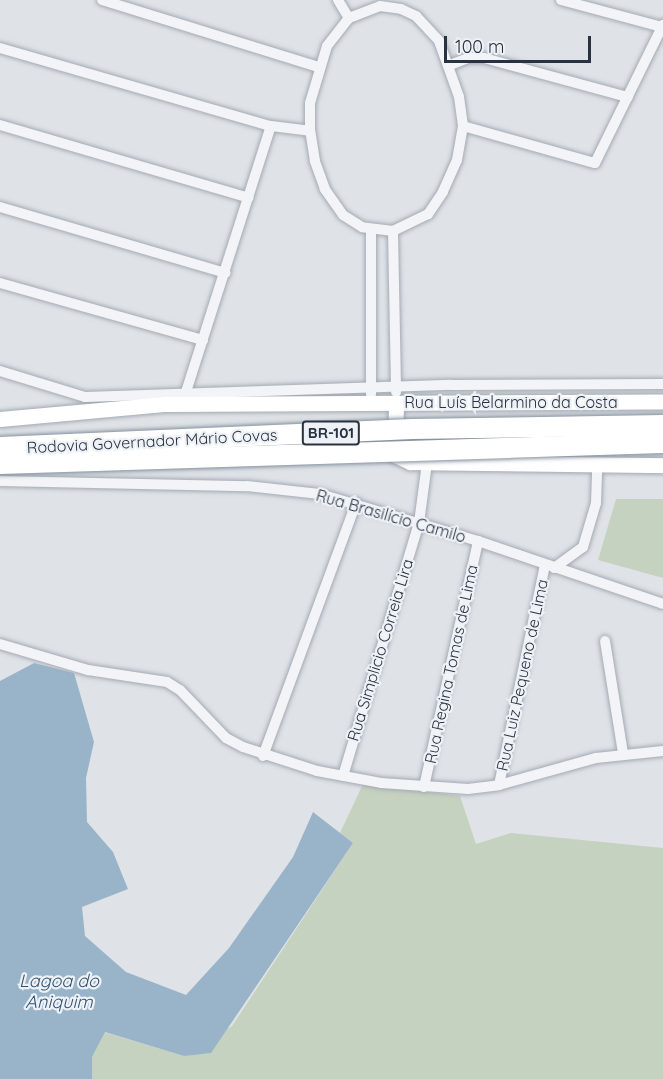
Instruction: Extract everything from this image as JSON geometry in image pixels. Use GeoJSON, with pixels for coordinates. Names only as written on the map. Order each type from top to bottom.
{"type":"FeatureCollection","features":[{"type":"Feature","properties":{"kind":"highway","name":"Rodovia Governador Mário Covas"},"geometry":{"type":"LineString","coordinates":[[0,447],[413,429],[663,425]]}},
{"type":"Feature","properties":{"kind":"highway","name":"Rodovia Governador Mário Covas"},"geometry":{"type":"LineString","coordinates":[[0,464],[663,443]]}},
{"type":"Feature","properties":{"kind":"main road"},"geometry":{"type":"LineString","coordinates":[[0,419],[132,405],[396,395]]}},
{"type":"Feature","properties":{"kind":"main road","name":"Rua Luís Belarmino da Costa"},"geometry":{"type":"LineString","coordinates":[[663,401],[396,395],[395,455],[410,462],[427,464],[663,465]]}},
{"type":"Feature","properties":{"kind":"street"},"geometry":{"type":"LineString","coordinates":[[102,0],[319,67]]}},
{"type":"Feature","properties":{"kind":"street"},"geometry":{"type":"LineString","coordinates":[[338,0],[349,18]]}},
{"type":"Feature","properties":{"kind":"street"},"geometry":{"type":"LineString","coordinates":[[463,126],[595,163],[662,26],[561,0]]}},
{"type":"Feature","properties":{"kind":"street"},"geometry":{"type":"LineString","coordinates":[[403,4],[429,26],[450,65],[463,126],[457,160],[443,192],[429,214],[393,231],[370,229],[343,215],[325,189],[315,161],[310,131],[310,103],[327,46],[349,18],[380,6],[403,4]]}},
{"type":"Feature","properties":{"kind":"street"},"geometry":{"type":"LineString","coordinates":[[0,48],[271,126],[310,131]]}},
{"type":"Feature","properties":{"kind":"street"},"geometry":{"type":"LineString","coordinates":[[450,65],[468,58],[484,58],[628,97]]}},
{"type":"Feature","properties":{"kind":"street"},"geometry":{"type":"LineString","coordinates":[[0,125],[249,198]]}},
{"type":"Feature","properties":{"kind":"street"},"geometry":{"type":"LineString","coordinates":[[185,395],[226,273],[271,126]]}},
{"type":"Feature","properties":{"kind":"street"},"geometry":{"type":"LineString","coordinates":[[0,207],[226,273]]}},
{"type":"Feature","properties":{"kind":"street"},"geometry":{"type":"LineString","coordinates":[[0,371],[85,397],[371,395],[370,229]]}},
{"type":"Feature","properties":{"kind":"street"},"geometry":{"type":"LineString","coordinates":[[393,231],[396,395],[663,384]]}},
{"type":"Feature","properties":{"kind":"street"},"geometry":{"type":"LineString","coordinates":[[0,283],[203,340]]}},
{"type":"Feature","properties":{"kind":"street","name":"Rua Simplicio Correia Lira"},"geometry":{"type":"LineString","coordinates":[[343,776],[419,523],[427,464]]}},
{"type":"Feature","properties":{"kind":"street"},"geometry":{"type":"LineString","coordinates":[[549,566],[583,547],[596,503],[597,465]]}},
{"type":"Feature","properties":{"kind":"street","name":"Rua Brasilício Camilo"},"geometry":{"type":"LineString","coordinates":[[0,481],[278,488],[356,503],[478,541],[663,604]]}},
{"type":"Feature","properties":{"kind":"street"},"geometry":{"type":"LineString","coordinates":[[263,756],[356,503]]}},
{"type":"Feature","properties":{"kind":"street","name":"Rua Regina Tomas de Lima"},"geometry":{"type":"LineString","coordinates":[[424,787],[478,541]]}},
{"type":"Feature","properties":{"kind":"street","name":"Rua Luiz Pequeno de Lima"},"geometry":{"type":"LineString","coordinates":[[498,785],[549,566]]}},
{"type":"Feature","properties":{"kind":"street"},"geometry":{"type":"LineString","coordinates":[[604,641],[622,754]]}},
{"type":"Feature","properties":{"kind":"street"},"geometry":{"type":"LineString","coordinates":[[0,644],[88,670],[167,682],[180,690],[226,738],[263,756],[343,776],[424,787],[498,785],[622,754],[663,751]]}},
{"type":"Feature","properties":{"kind":"green space"},"geometry":{"type":"Polygon","coordinates":[[[616,499],[663,499],[663,578],[598,560],[616,499]]]}},
{"type":"Feature","properties":{"kind":"green space"},"geometry":{"type":"Polygon","coordinates":[[[363,784],[460,796],[476,844],[511,833],[663,848],[663,1079],[92,1079],[92,1057],[104,1032],[184,1056],[232,1026],[353,843],[340,833],[363,784]]]}},
{"type":"Feature","properties":{"kind":"water","name":"Lagoa do Aniquim"},"geometry":{"type":"Polygon","coordinates":[[[34,663],[74,673],[94,742],[86,778],[87,822],[113,852],[128,889],[82,907],[85,936],[126,972],[186,995],[229,948],[293,857],[313,812],[353,843],[211,1053],[184,1056],[105,1032],[92,1057],[92,1079],[0,1079],[0,681],[34,663]]]}}]}
